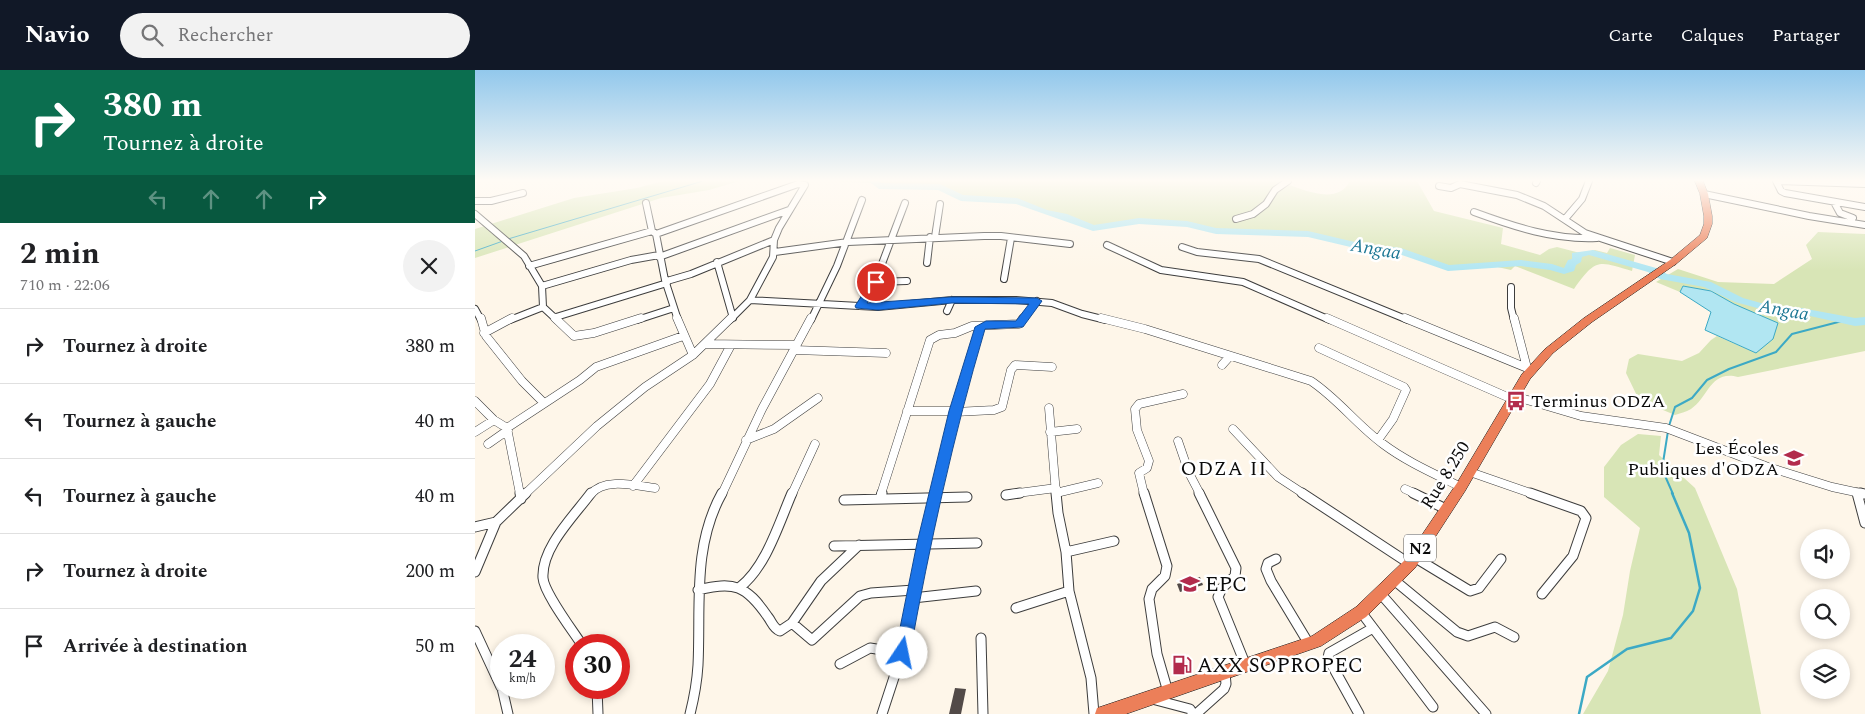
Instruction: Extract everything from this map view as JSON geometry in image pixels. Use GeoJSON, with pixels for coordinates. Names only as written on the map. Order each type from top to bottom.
{"type":"FeatureCollection","features":[{"type":"Feature","properties":{"kind":"highway","name":"Rue 8.250"},"geometry":{"type":"LineString","coordinates":[[1103,714],[1309,644],[1361,612],[1412,561],[1461,487],[1529,369],[1588,320],[1673,262],[1704,236],[1707,211]]}},
{"type":"Feature","properties":{"kind":"street"},"geometry":{"type":"LineString","coordinates":[[648,211],[674,308],[683,336],[693,355]]}},
{"type":"Feature","properties":{"kind":"street"},"geometry":{"type":"LineString","coordinates":[[529,266],[654,233],[718,211]]}},
{"type":"Feature","properties":{"kind":"street"},"geometry":{"type":"LineString","coordinates":[[542,286],[631,260],[659,256],[786,211]]}},
{"type":"Feature","properties":{"kind":"street"},"geometry":{"type":"LineString","coordinates":[[475,572],[496,522],[597,426],[645,387],[693,355],[750,300],[775,252],[774,240],[788,211]]}},
{"type":"Feature","properties":{"kind":"street"},"geometry":{"type":"LineString","coordinates":[[690,714],[698,661],[701,548],[709,521],[735,468],[746,440],[819,304],[848,242],[859,211]]}},
{"type":"Feature","properties":{"kind":"street"},"geometry":{"type":"LineString","coordinates":[[860,306],[876,282],[902,211]]}},
{"type":"Feature","properties":{"kind":"street"},"geometry":{"type":"LineString","coordinates":[[927,263],[939,211]]}},
{"type":"Feature","properties":{"kind":"street"},"geometry":{"type":"LineString","coordinates":[[1236,219],[1257,211]]}},
{"type":"Feature","properties":{"kind":"street"},"geometry":{"type":"LineString","coordinates":[[1552,211],[1585,233],[1673,262]]}},
{"type":"Feature","properties":{"kind":"street"},"geometry":{"type":"LineString","coordinates":[[1565,219],[1572,211]]}},
{"type":"Feature","properties":{"kind":"street"},"geometry":{"type":"LineString","coordinates":[[1786,211],[1865,225]]}},
{"type":"Feature","properties":{"kind":"street"},"geometry":{"type":"LineString","coordinates":[[1838,211],[1853,218]]}},
{"type":"Feature","properties":{"kind":"street"},"geometry":{"type":"LineString","coordinates":[[475,212],[479,223],[519,252],[542,286],[543,307],[574,336],[580,336],[674,308]]}},
{"type":"Feature","properties":{"kind":"street"},"geometry":{"type":"LineString","coordinates":[[1474,212],[1543,236],[1574,239],[1599,238]]}},
{"type":"Feature","properties":{"kind":"street"},"geometry":{"type":"LineString","coordinates":[[775,252],[848,242],[995,235],[1070,244]]}},
{"type":"Feature","properties":{"kind":"street"},"geometry":{"type":"LineString","coordinates":[[1004,280],[1011,238]]}},
{"type":"Feature","properties":{"kind":"street"},"geometry":{"type":"LineString","coordinates":[[556,318],[667,282],[774,240]]}},
{"type":"Feature","properties":{"kind":"street"},"geometry":{"type":"LineString","coordinates":[[1107,245],[1161,270],[1243,282],[1513,398],[1581,416],[1666,428],[1768,467],[1861,494],[1865,523]]}},
{"type":"Feature","properties":{"kind":"street"},"geometry":{"type":"LineString","coordinates":[[1182,247],[1197,252],[1259,259],[1529,369]]}},
{"type":"Feature","properties":{"kind":"street"},"geometry":{"type":"LineString","coordinates":[[717,262],[733,318]]}},
{"type":"Feature","properties":{"kind":"street"},"geometry":{"type":"LineString","coordinates":[[876,282],[907,281]]}},
{"type":"Feature","properties":{"kind":"street"},"geometry":{"type":"LineString","coordinates":[[1511,287],[1511,308],[1529,369]]}},
{"type":"Feature","properties":{"kind":"street"},"geometry":{"type":"LineString","coordinates":[[750,300],[878,307],[952,300],[1037,301],[1052,303],[1082,314],[1145,329],[1315,382],[1378,440],[1423,468],[1461,487]]}},
{"type":"Feature","properties":{"kind":"street"},"geometry":{"type":"LineString","coordinates":[[947,310],[952,300]]}},
{"type":"Feature","properties":{"kind":"street"},"geometry":{"type":"LineString","coordinates":[[880,499],[930,340],[939,334],[955,333],[972,326],[1019,324],[1037,301]]}},
{"type":"Feature","properties":{"kind":"street"},"geometry":{"type":"LineString","coordinates":[[484,333],[543,307]]}},
{"type":"Feature","properties":{"kind":"street"},"geometry":{"type":"LineString","coordinates":[[475,309],[481,318],[484,333],[522,381],[544,403]]}},
{"type":"Feature","properties":{"kind":"street"},"geometry":{"type":"LineString","coordinates":[[882,714],[902,653],[924,543],[955,412],[980,327]]}},
{"type":"Feature","properties":{"kind":"street"},"geometry":{"type":"LineString","coordinates":[[488,444],[544,403],[580,380],[596,366],[683,336]]}},
{"type":"Feature","properties":{"kind":"street"},"geometry":{"type":"LineString","coordinates":[[705,344],[886,352]]}},
{"type":"Feature","properties":{"kind":"street"},"geometry":{"type":"LineString","coordinates":[[633,486],[711,384],[731,345]]}},
{"type":"Feature","properties":{"kind":"street"},"geometry":{"type":"LineString","coordinates":[[1319,348],[1404,387],[1406,390],[1393,419],[1378,440]]}},
{"type":"Feature","properties":{"kind":"street"},"geometry":{"type":"LineString","coordinates":[[1222,365],[1231,356]]}},
{"type":"Feature","properties":{"kind":"street"},"geometry":{"type":"LineString","coordinates":[[907,411],[955,412],[1002,408],[1011,370],[1015,365],[1051,367]]}},
{"type":"Feature","properties":{"kind":"street"},"geometry":{"type":"LineString","coordinates":[[1168,692],[1157,654],[1149,599],[1152,589],[1165,576],[1167,566],[1139,477],[1139,473],[1147,468],[1149,461],[1137,430],[1135,408],[1139,404],[1183,394]]}},
{"type":"Feature","properties":{"kind":"street"},"geometry":{"type":"LineString","coordinates":[[746,440],[775,430],[818,398]]}},
{"type":"Feature","properties":{"kind":"street"},"geometry":{"type":"LineString","coordinates":[[475,401],[494,420],[508,429],[521,499]]}},
{"type":"Feature","properties":{"kind":"street"},"geometry":{"type":"LineString","coordinates":[[1049,408],[1058,513],[1066,552],[1069,591],[1091,678],[1094,714]]}},
{"type":"Feature","properties":{"kind":"street"},"geometry":{"type":"LineString","coordinates":[[475,432],[494,420]]}},
{"type":"Feature","properties":{"kind":"street"},"geometry":{"type":"LineString","coordinates":[[1233,428],[1278,477],[1412,561],[1470,591],[1479,588],[1501,559]]}},
{"type":"Feature","properties":{"kind":"street"},"geometry":{"type":"LineString","coordinates":[[1050,432],[1077,429]]}},
{"type":"Feature","properties":{"kind":"street"},"geometry":{"type":"LineString","coordinates":[[1177,441],[1189,473],[1236,568],[1235,576],[1222,586],[1218,592],[1218,598],[1246,666]]}},
{"type":"Feature","properties":{"kind":"street"},"geometry":{"type":"LineString","coordinates":[[739,587],[749,580],[759,566],[815,444]]}},
{"type":"Feature","properties":{"kind":"street"},"geometry":{"type":"LineString","coordinates":[[1470,472],[1585,514],[1586,518],[1573,556],[1542,594]]}},
{"type":"Feature","properties":{"kind":"street"},"geometry":{"type":"LineString","coordinates":[[1006,495],[1056,491],[1098,483]]}},
{"type":"Feature","properties":{"kind":"street"},"geometry":{"type":"LineString","coordinates":[[575,634],[550,595],[543,579],[548,550],[593,491],[605,484],[655,488]]}},
{"type":"Feature","properties":{"kind":"street"},"geometry":{"type":"LineString","coordinates":[[1405,489],[1446,508]]}},
{"type":"Feature","properties":{"kind":"street"},"geometry":{"type":"LineString","coordinates":[[844,500],[967,497]]}},
{"type":"Feature","properties":{"kind":"street"},"geometry":{"type":"LineString","coordinates":[[475,526],[496,522]]}},
{"type":"Feature","properties":{"kind":"street"},"geometry":{"type":"LineString","coordinates":[[1066,552],[1114,541]]}},
{"type":"Feature","properties":{"kind":"street"},"geometry":{"type":"LineString","coordinates":[[834,546],[977,543]]}},
{"type":"Feature","properties":{"kind":"street"},"geometry":{"type":"LineString","coordinates":[[699,590],[724,585],[739,587],[769,617],[777,631],[781,631],[792,623],[821,581],[859,545]]}},
{"type":"Feature","properties":{"kind":"street"},"geometry":{"type":"LineString","coordinates":[[1276,559],[1268,563],[1266,569],[1271,582],[1309,644]]}},
{"type":"Feature","properties":{"kind":"street"},"geometry":{"type":"LineString","coordinates":[[1393,580],[1457,632],[1468,636],[1488,628],[1495,628],[1514,637]]}},
{"type":"Feature","properties":{"kind":"street"},"geometry":{"type":"LineString","coordinates":[[1016,608],[1069,591]]}},
{"type":"Feature","properties":{"kind":"street"},"geometry":{"type":"LineString","coordinates":[[792,623],[812,640],[860,596],[871,593],[977,592]]}},
{"type":"Feature","properties":{"kind":"street"},"geometry":{"type":"LineString","coordinates":[[1380,593],[1486,714]]}},
{"type":"Feature","properties":{"kind":"street"},"geometry":{"type":"LineString","coordinates":[[1361,612],[1433,707]]}},
{"type":"Feature","properties":{"kind":"street"},"geometry":{"type":"LineString","coordinates":[[1359,714],[1328,658],[1329,653],[1373,628]]}},
{"type":"Feature","properties":{"kind":"street"},"geometry":{"type":"LineString","coordinates":[[475,631],[490,663]]}},
{"type":"Feature","properties":{"kind":"street"},"geometry":{"type":"LineString","coordinates":[[981,638],[983,714]]}},
{"type":"Feature","properties":{"kind":"street"},"geometry":{"type":"LineString","coordinates":[[840,664],[870,648],[902,653]]}},
{"type":"Feature","properties":{"kind":"street"},"geometry":{"type":"LineString","coordinates":[[1151,699],[1162,704],[1190,709],[1194,714],[1223,691],[1226,686],[1225,673]]}},
{"type":"Feature","properties":{"kind":"street"},"geometry":{"type":"LineString","coordinates":[[505,699],[507,714]]}},
{"type":"Feature","properties":{"kind":"street"},"geometry":{"type":"LineString","coordinates":[[597,699],[598,714]]}},
{"type":"Feature","properties":{"kind":"green space"},"geometry":{"type":"Polygon","coordinates":[[[532,211],[621,211],[475,258],[475,229],[532,211]]]}},
{"type":"Feature","properties":{"kind":"green space"},"geometry":{"type":"Polygon","coordinates":[[[1042,211],[1434,211],[1503,228],[1501,244],[1540,255],[1549,249],[1557,247],[1580,253],[1595,250],[1607,253],[1610,248],[1635,255],[1632,271],[1612,265],[1598,265],[1593,267],[1581,279],[1574,289],[1515,266],[1511,270],[1493,266],[1448,268],[1401,251],[1359,246],[1308,234],[1216,231],[1187,224],[1139,221],[1093,228],[1064,216],[1042,211]]]}},
{"type":"Feature","properties":{"kind":"green space"},"geometry":{"type":"Polygon","coordinates":[[[1818,232],[1865,234],[1865,351],[1738,377],[1721,377],[1691,409],[1675,415],[1639,400],[1626,373],[1629,359],[1638,354],[1682,361],[1699,353],[1717,336],[1756,353],[1734,304],[1711,291],[1683,286],[1680,292],[1656,282],[1678,269],[1718,282],[1774,284],[1812,259],[1806,245],[1818,232]]]}},
{"type":"Feature","properties":{"kind":"green space"},"geometry":{"type":"Polygon","coordinates":[[[1638,434],[1661,436],[1659,455],[1695,488],[1737,589],[1761,714],[1583,714],[1608,671],[1623,615],[1630,571],[1640,528],[1604,497],[1604,467],[1621,445],[1638,434]]]}},
{"type":"Feature","properties":{"kind":"water"},"geometry":{"type":"Polygon","coordinates":[[[1683,286],[1711,291],[1734,304],[1778,323],[1773,339],[1756,353],[1705,330],[1711,312],[1680,292],[1683,286]]]}},
{"type":"Feature","properties":{"kind":"building","name":"EPC"},"geometry":{"type":"Polygon","coordinates":[[[1200,577],[1203,585],[1180,592],[1177,584],[1200,577]]]}},
{"type":"Feature","properties":{"kind":"building"},"geometry":{"type":"Polygon","coordinates":[[[955,688],[966,689],[961,714],[949,714],[955,688]]]}},
{"type":"Feature","properties":{"kind":"waterway"},"geometry":{"type":"LineString","coordinates":[[508,239],[602,211]]}},
{"type":"Feature","properties":{"kind":"waterway","name":"Angaa"},"geometry":{"type":"LineString","coordinates":[[1042,211],[1064,216],[1093,228],[1139,221],[1187,224],[1216,231],[1308,234],[1359,246],[1401,251],[1448,268],[1521,263],[1552,267],[1564,271],[1570,269],[1572,262],[1576,262],[1578,258],[1576,255],[1589,252],[1652,270],[1664,277],[1707,284],[1739,300],[1768,308],[1801,311],[1855,322],[1865,321]]}},
{"type":"Feature","properties":{"kind":"waterway"},"geometry":{"type":"LineString","coordinates":[[475,251],[503,241]]}},
{"type":"Feature","properties":{"kind":"waterway"},"geometry":{"type":"LineString","coordinates":[[1669,426],[1675,407],[1692,398],[1707,380],[1729,369],[1776,352],[1792,334],[1846,320]]}},
{"type":"Feature","properties":{"kind":"waterway"},"geometry":{"type":"LineString","coordinates":[[1668,431],[1662,469],[1673,494]]}},
{"type":"Feature","properties":{"kind":"waterway"},"geometry":{"type":"LineString","coordinates":[[1579,714],[1587,677],[1627,649],[1671,638],[1693,611],[1700,588],[1689,533],[1672,493]]}},
{"type":"Feature","properties":{"kind":"place","name":"Terminus ODZA"},"geometry":{"type":"Point","coordinates":[1516,401]}},
{"type":"Feature","properties":{"kind":"place","name":"Les Écoles Publiques d'ODZA"},"geometry":{"type":"Point","coordinates":[1794,458]}},
{"type":"Feature","properties":{"kind":"place","name":"EPC"},"geometry":{"type":"Point","coordinates":[1190,584]}},
{"type":"Feature","properties":{"kind":"place","name":"AXX SOPROPEC"},"geometry":{"type":"Point","coordinates":[1182,665]}},
{"type":"Feature","properties":{"kind":"district","name":"ODZA II"},"geometry":{"type":"Point","coordinates":[1224,468]}},
{"type":"Feature","properties":{"kind":"route"},"geometry":{"type":"LineString","coordinates":[[876,282],[860,306],[878,307],[952,300],[1037,301],[1019,324],[983,325],[980,327],[966,368],[955,411],[924,543],[902,653]]}}]}
